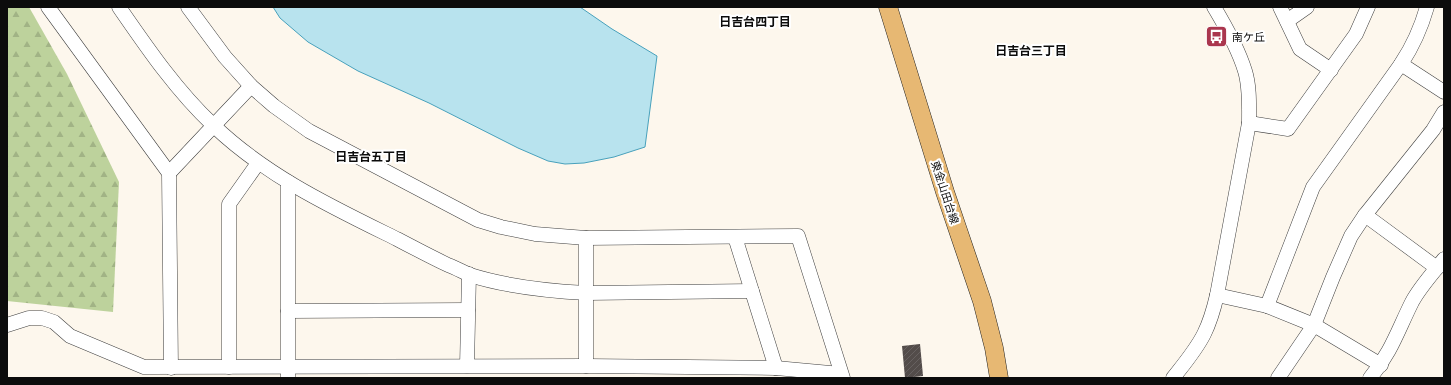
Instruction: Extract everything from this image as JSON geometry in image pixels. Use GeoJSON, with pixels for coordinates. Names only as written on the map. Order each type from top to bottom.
{"type":"FeatureCollection","features":[{"type":"Feature","properties":{"kind":"main road","name":"東金山田台線"},"geometry":{"type":"LineString","coordinates":[[888,7],[945,192],[982,301],[994,348],[999,378]]}},
{"type":"Feature","properties":{"kind":"street"},"geometry":{"type":"LineString","coordinates":[[48,7],[169,173],[171,368]]}},
{"type":"Feature","properties":{"kind":"street"},"geometry":{"type":"LineString","coordinates":[[119,7],[158,63],[183,94],[214,126],[258,163],[288,182],[347,214],[469,274],[504,284],[534,289],[587,293],[752,292]]}},
{"type":"Feature","properties":{"kind":"street"},"geometry":{"type":"LineString","coordinates":[[7,326],[29,318],[42,318],[54,322],[70,336],[144,367],[228,367],[288,372],[391,372],[467,366],[776,368],[842,376],[798,236],[586,238],[535,234],[501,227],[478,220],[309,131],[274,106],[251,86],[225,57],[188,7]]}},
{"type":"Feature","properties":{"kind":"street"},"geometry":{"type":"LineString","coordinates":[[1173,378],[1189,359],[1204,334],[1212,315],[1249,123],[1249,99],[1245,72],[1227,30],[1214,7]]}},
{"type":"Feature","properties":{"kind":"street"},"geometry":{"type":"LineString","coordinates":[[1280,7],[1300,49],[1331,70]]}},
{"type":"Feature","properties":{"kind":"street"},"geometry":{"type":"LineString","coordinates":[[1287,21],[1307,7]]}},
{"type":"Feature","properties":{"kind":"street"},"geometry":{"type":"LineString","coordinates":[[1249,123],[1288,129],[1356,34],[1368,7]]}},
{"type":"Feature","properties":{"kind":"street"},"geometry":{"type":"LineString","coordinates":[[1267,306],[1313,187],[1414,44],[1427,7]]}},
{"type":"Feature","properties":{"kind":"street"},"geometry":{"type":"LineString","coordinates":[[1401,64],[1444,92]]}},
{"type":"Feature","properties":{"kind":"street"},"geometry":{"type":"LineString","coordinates":[[169,173],[251,86]]}},
{"type":"Feature","properties":{"kind":"street"},"geometry":{"type":"LineString","coordinates":[[1278,378],[1314,325],[1351,236],[1364,215],[1433,130],[1444,112]]}},
{"type":"Feature","properties":{"kind":"street"},"geometry":{"type":"LineString","coordinates":[[228,367],[229,204],[258,163]]}},
{"type":"Feature","properties":{"kind":"street"},"geometry":{"type":"LineString","coordinates":[[288,182],[288,372]]}},
{"type":"Feature","properties":{"kind":"street"},"geometry":{"type":"LineString","coordinates":[[1364,215],[1441,264],[1413,301],[1381,366],[1370,378]]}},
{"type":"Feature","properties":{"kind":"street"},"geometry":{"type":"LineString","coordinates":[[735,237],[776,368]]}},
{"type":"Feature","properties":{"kind":"street"},"geometry":{"type":"LineString","coordinates":[[586,238],[586,366]]}},
{"type":"Feature","properties":{"kind":"street"},"geometry":{"type":"LineString","coordinates":[[467,366],[469,274]]}},
{"type":"Feature","properties":{"kind":"street"},"geometry":{"type":"LineString","coordinates":[[1217,295],[1267,306],[1314,325],[1381,366]]}},
{"type":"Feature","properties":{"kind":"street"},"geometry":{"type":"LineString","coordinates":[[288,311],[468,310]]}},
{"type":"Feature","properties":{"kind":"green space"},"geometry":{"type":"Polygon","coordinates":[[[7,7],[29,7],[67,74],[119,182],[113,312],[7,301],[7,7]]]}},
{"type":"Feature","properties":{"kind":"water"},"geometry":{"type":"Polygon","coordinates":[[[273,7],[580,7],[612,29],[657,56],[645,147],[614,157],[584,163],[565,164],[548,161],[518,148],[429,103],[358,71],[308,42],[280,18],[273,7]]]}},
{"type":"Feature","properties":{"kind":"building"},"geometry":{"type":"Polygon","coordinates":[[[920,344],[923,376],[905,378],[902,346],[920,344]]]}},
{"type":"Feature","properties":{"kind":"place","name":"南ケ丘"},"geometry":{"type":"Point","coordinates":[1216,36]}},
{"type":"Feature","properties":{"kind":"district","name":"日吉台四丁目"},"geometry":{"type":"Point","coordinates":[755,21]}},
{"type":"Feature","properties":{"kind":"district","name":"日吉台三丁目"},"geometry":{"type":"Point","coordinates":[1031,50]}},
{"type":"Feature","properties":{"kind":"district","name":"日吉台五丁目"},"geometry":{"type":"Point","coordinates":[371,156]}}]}
